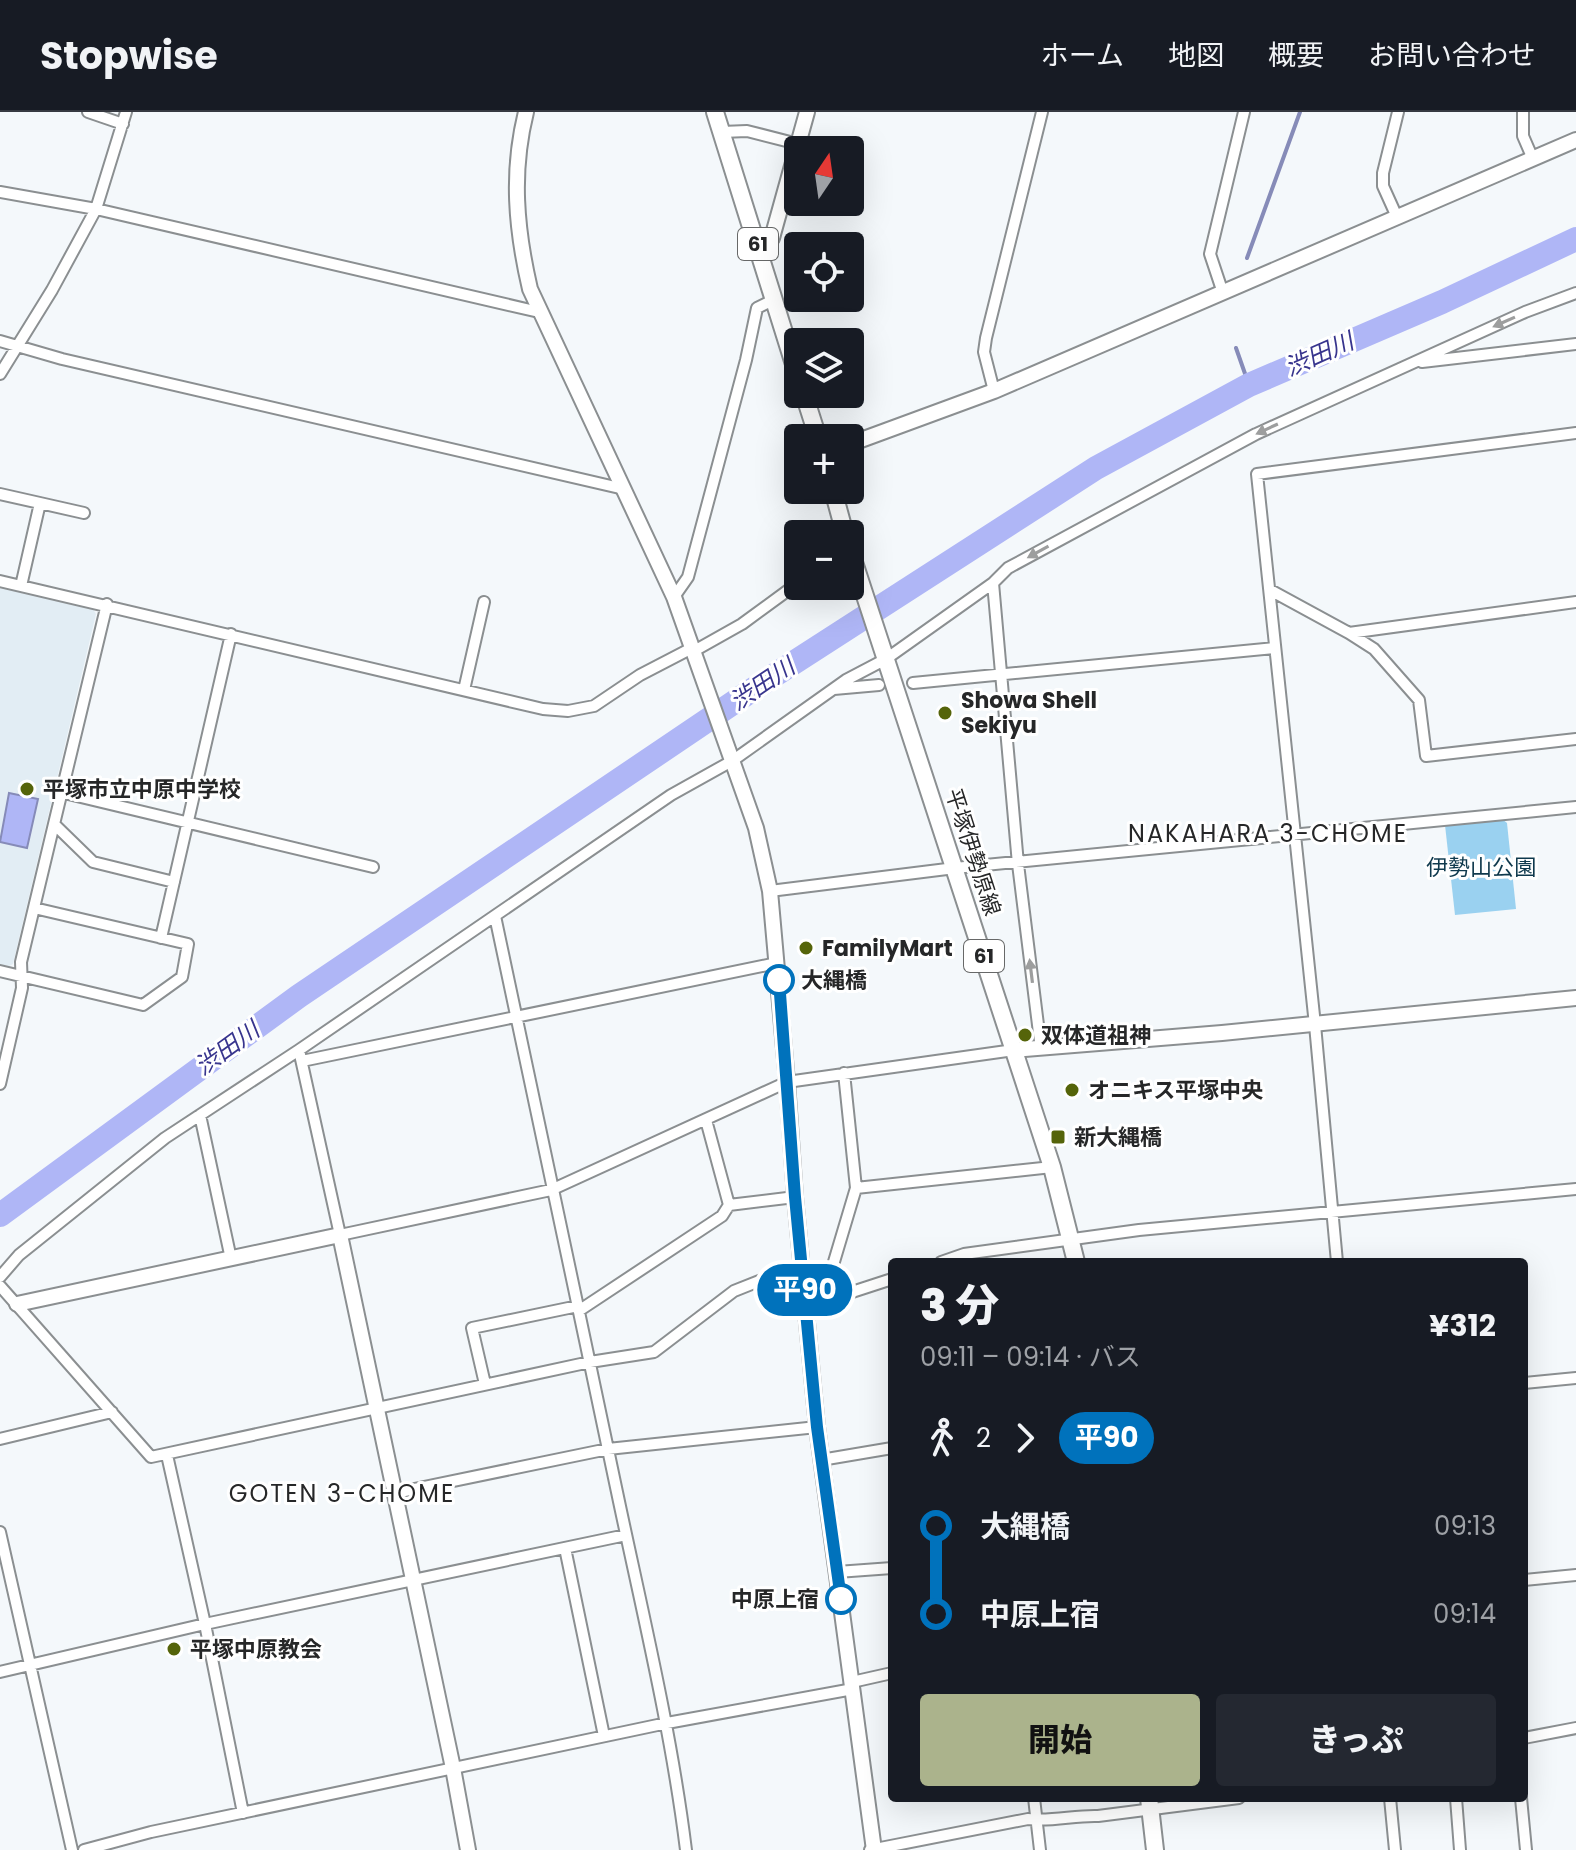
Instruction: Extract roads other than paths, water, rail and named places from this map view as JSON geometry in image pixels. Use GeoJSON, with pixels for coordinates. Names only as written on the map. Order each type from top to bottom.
{"type":"FeatureCollection","features":[{"type":"Feature","properties":{"kind":"main road","name":"61"},"geometry":{"type":"LineString","coordinates":[[715,112],[784,334]]}},
{"type":"Feature","properties":{"kind":"main road","name":"平塚伊勢原線"},"geometry":{"type":"LineString","coordinates":[[864,592],[1052,1167],[1075,1258]]}},
{"type":"Feature","properties":{"kind":"main road"},"geometry":{"type":"LineString","coordinates":[[1150,1804],[1155,1850]]}},
{"type":"Feature","properties":{"kind":"street"},"geometry":{"type":"LineString","coordinates":[[88,112],[123,124]]}},
{"type":"Feature","properties":{"kind":"street"},"geometry":{"type":"LineString","coordinates":[[0,374],[52,290],[96,209],[126,112]]}},
{"type":"Feature","properties":{"kind":"street"},"geometry":{"type":"LineString","coordinates":[[526,112],[516,176],[516,206],[519,243],[530,289],[674,597],[756,828],[770,891],[817,1427],[873,1850],[1028,1819],[1180,1802]]}},
{"type":"Feature","properties":{"kind":"street"},"geometry":{"type":"LineString","coordinates":[[800,136],[807,112]]}},
{"type":"Feature","properties":{"kind":"street"},"geometry":{"type":"LineString","coordinates":[[994,391],[984,352],[986,338],[1042,112]]}},
{"type":"Feature","properties":{"kind":"street"},"geometry":{"type":"LineString","coordinates":[[1223,293],[1210,254],[1244,112]]}},
{"type":"Feature","properties":{"kind":"street"},"geometry":{"type":"LineString","coordinates":[[1397,217],[1383,186],[1383,173],[1398,112]]}},
{"type":"Feature","properties":{"kind":"street"},"geometry":{"type":"LineString","coordinates":[[1523,112],[1523,136],[1533,159]]}},
{"type":"Feature","properties":{"kind":"street"},"geometry":{"type":"LineString","coordinates":[[722,132],[747,131],[784,140]]}},
{"type":"Feature","properties":{"kind":"street"},"geometry":{"type":"LineString","coordinates":[[864,439],[994,391],[1576,140]]}},
{"type":"Feature","properties":{"kind":"street"},"geometry":{"type":"LineString","coordinates":[[0,192],[96,209],[539,312]]}},
{"type":"Feature","properties":{"kind":"street"},"geometry":{"type":"LineString","coordinates":[[760,250],[772,238],[784,195]]}},
{"type":"Feature","properties":{"kind":"street"},"geometry":{"type":"LineString","coordinates":[[0,1277],[19,1255],[165,1138],[301,1056],[495,916],[671,795],[993,583],[1008,568],[1256,434],[1576,293]]}},
{"type":"Feature","properties":{"kind":"street"},"geometry":{"type":"LineString","coordinates":[[674,597],[688,577],[757,308],[773,300]]}},
{"type":"Feature","properties":{"kind":"street"},"geometry":{"type":"LineString","coordinates":[[0,341],[624,489]]}},
{"type":"Feature","properties":{"kind":"street"},"geometry":{"type":"LineString","coordinates":[[1412,363],[1576,344]]}},
{"type":"Feature","properties":{"kind":"street"},"geometry":{"type":"LineString","coordinates":[[1337,1258],[1257,474],[1576,433]]}},
{"type":"Feature","properties":{"kind":"street"},"geometry":{"type":"LineString","coordinates":[[0,494],[84,513]]}},
{"type":"Feature","properties":{"kind":"street"},"geometry":{"type":"LineString","coordinates":[[21,586],[40,503]]}},
{"type":"Feature","properties":{"kind":"street"},"geometry":{"type":"LineString","coordinates":[[0,581],[543,709],[568,711],[594,706],[640,675],[694,652],[742,624],[784,593]]}},
{"type":"Feature","properties":{"kind":"street"},"geometry":{"type":"LineString","coordinates":[[993,583],[1018,864],[1041,1049]]}},
{"type":"Feature","properties":{"kind":"street"},"geometry":{"type":"LineString","coordinates":[[1270,590],[1374,649],[1419,700],[1426,756],[1576,739]]}},
{"type":"Feature","properties":{"kind":"street"},"geometry":{"type":"LineString","coordinates":[[464,690],[484,602]]}},
{"type":"Feature","properties":{"kind":"street"},"geometry":{"type":"LineString","coordinates":[[1349,633],[1576,602]]}},
{"type":"Feature","properties":{"kind":"street"},"geometry":{"type":"LineString","coordinates":[[0,1084],[22,988],[21,962],[107,604]]}},
{"type":"Feature","properties":{"kind":"street"},"geometry":{"type":"LineString","coordinates":[[161,938],[231,634]]}},
{"type":"Feature","properties":{"kind":"street"},"geometry":{"type":"LineString","coordinates":[[913,683],[1274,648]]}},
{"type":"Feature","properties":{"kind":"street"},"geometry":{"type":"LineString","coordinates":[[832,690],[879,685]]}},
{"type":"Feature","properties":{"kind":"street"},"geometry":{"type":"LineString","coordinates":[[60,792],[373,867]]}},
{"type":"Feature","properties":{"kind":"street"},"geometry":{"type":"LineString","coordinates":[[770,891],[955,868],[1576,807]]}},
{"type":"Feature","properties":{"kind":"street"},"geometry":{"type":"LineString","coordinates":[[54,824],[93,862],[174,882]]}},
{"type":"Feature","properties":{"kind":"street"},"geometry":{"type":"LineString","coordinates":[[0,971],[143,1005],[182,977],[188,944],[34,908]]}},
{"type":"Feature","properties":{"kind":"street"},"geometry":{"type":"LineString","coordinates":[[495,916],[667,1723],[686,1850]]}},
{"type":"Feature","properties":{"kind":"street"},"geometry":{"type":"LineString","coordinates":[[301,1056],[777,963]]}},
{"type":"Feature","properties":{"kind":"street"},"geometry":{"type":"LineString","coordinates":[[17,1304],[551,1190],[787,1082],[1014,1050],[1315,1025],[1576,998]]}},
{"type":"Feature","properties":{"kind":"street"},"geometry":{"type":"LineString","coordinates":[[301,1056],[468,1850]]}},
{"type":"Feature","properties":{"kind":"street"},"geometry":{"type":"LineString","coordinates":[[822,1302],[856,1188],[844,1073]]}},
{"type":"Feature","properties":{"kind":"street"},"geometry":{"type":"LineString","coordinates":[[200,1115],[231,1259]]}},
{"type":"Feature","properties":{"kind":"street"},"geometry":{"type":"LineString","coordinates":[[485,1384],[472,1328],[579,1308],[722,1216],[729,1205],[706,1120]]}},
{"type":"Feature","properties":{"kind":"street"},"geometry":{"type":"LineString","coordinates":[[856,1188],[1052,1167]]}},
{"type":"Feature","properties":{"kind":"street"},"geometry":{"type":"LineString","coordinates":[[952,1258],[1069,1238],[1576,1189]]}},
{"type":"Feature","properties":{"kind":"street"},"geometry":{"type":"LineString","coordinates":[[729,1205],[795,1197]]}},
{"type":"Feature","properties":{"kind":"street"},"geometry":{"type":"LineString","coordinates":[[0,1286],[151,1457],[590,1362],[654,1352],[734,1291],[802,1264]]}},
{"type":"Feature","properties":{"kind":"street"},"geometry":{"type":"LineString","coordinates":[[806,1307],[888,1280]]}},
{"type":"Feature","properties":{"kind":"street"},"geometry":{"type":"LineString","coordinates":[[1528,1383],[1576,1378]]}},
{"type":"Feature","properties":{"kind":"street"},"geometry":{"type":"LineString","coordinates":[[0,1439],[112,1412]]}},
{"type":"Feature","properties":{"kind":"street"},"geometry":{"type":"LineString","coordinates":[[395,1493],[608,1449],[817,1427]]}},
{"type":"Feature","properties":{"kind":"street"},"geometry":{"type":"LineString","coordinates":[[821,1460],[888,1449]]}},
{"type":"Feature","properties":{"kind":"street"},"geometry":{"type":"LineString","coordinates":[[167,1455],[243,1813]]}},
{"type":"Feature","properties":{"kind":"street"},"geometry":{"type":"LineString","coordinates":[[0,1532],[72,1850]]}},
{"type":"Feature","properties":{"kind":"street"},"geometry":{"type":"LineString","coordinates":[[0,1672],[205,1624],[626,1535]]}},
{"type":"Feature","properties":{"kind":"street"},"geometry":{"type":"LineString","coordinates":[[565,1548],[604,1736]]}},
{"type":"Feature","properties":{"kind":"street"},"geometry":{"type":"LineString","coordinates":[[837,1572],[888,1568]]}},
{"type":"Feature","properties":{"kind":"street"},"geometry":{"type":"LineString","coordinates":[[1528,1580],[1576,1575]]}},
{"type":"Feature","properties":{"kind":"street"},"geometry":{"type":"LineString","coordinates":[[84,1850],[453,1768],[852,1686],[888,1674]]}},
{"type":"Feature","properties":{"kind":"street"},"geometry":{"type":"LineString","coordinates":[[1528,1737],[1576,1728]]}},
{"type":"Feature","properties":{"kind":"street"},"geometry":{"type":"LineString","coordinates":[[1035,1802],[1040,1850]]}},
{"type":"Feature","properties":{"kind":"street"},"geometry":{"type":"LineString","coordinates":[[1390,1802],[1395,1850]]}},
{"type":"Feature","properties":{"kind":"street"},"geometry":{"type":"LineString","coordinates":[[1456,1802],[1460,1850]]}},
{"type":"Feature","properties":{"kind":"street"},"geometry":{"type":"LineString","coordinates":[[1521,1802],[1526,1850]]}},
{"type":"Feature","properties":{"kind":"waterway"},"geometry":{"type":"LineString","coordinates":[[1247,258],[1300,112]]}},
{"type":"Feature","properties":{"kind":"waterway","name":"渋田川"},"geometry":{"type":"LineString","coordinates":[[0,1215],[299,996],[770,678],[1096,468],[1249,385],[1442,302],[1576,239]]}},
{"type":"Feature","properties":{"kind":"waterway"},"geometry":{"type":"LineString","coordinates":[[1236,348],[1249,385]]}},
{"type":"Feature","properties":{"kind":"place","name":"Showa Shell Sekiyu"},"geometry":{"type":"Point","coordinates":[945,713]}},
{"type":"Feature","properties":{"kind":"place","name":"平塚市立中原中学校"},"geometry":{"type":"Point","coordinates":[27,789]}},
{"type":"Feature","properties":{"kind":"place","name":"FamilyMart"},"geometry":{"type":"Point","coordinates":[806,948]}},
{"type":"Feature","properties":{"kind":"place","name":"大縄橋"},"geometry":{"type":"Point","coordinates":[779,980]}},
{"type":"Feature","properties":{"kind":"place","name":"双体道祖神"},"geometry":{"type":"Point","coordinates":[1025,1035]}},
{"type":"Feature","properties":{"kind":"place","name":"オニキス平塚中央"},"geometry":{"type":"Point","coordinates":[1072,1090]}},
{"type":"Feature","properties":{"kind":"place","name":"新大縄橋"},"geometry":{"type":"Point","coordinates":[1058,1137]}},
{"type":"Feature","properties":{"kind":"place","name":"中原上宿"},"geometry":{"type":"Point","coordinates":[841,1599]}},
{"type":"Feature","properties":{"kind":"place","name":"平塚中原教会"},"geometry":{"type":"Point","coordinates":[174,1649]}},
{"type":"Feature","properties":{"kind":"district","name":"NAKAHARA 3-CHOME"},"geometry":{"type":"Point","coordinates":[1268,833]}},
{"type":"Feature","properties":{"kind":"district","name":"GOTEN 3-CHOME"},"geometry":{"type":"Point","coordinates":[342,1493]}},
{"type":"Feature","properties":{"kind":"park label","name":"伊勢山公園"},"geometry":{"type":"Point","coordinates":[1481,867]}}]}
